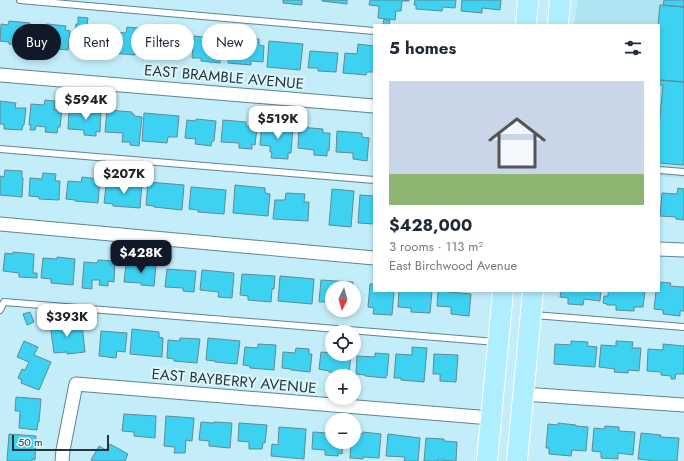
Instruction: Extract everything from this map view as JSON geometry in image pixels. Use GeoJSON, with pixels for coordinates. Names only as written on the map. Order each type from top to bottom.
{"type":"FeatureCollection","features":[{"type":"Feature","properties":{"kind":"main road"},"geometry":{"type":"LineString","coordinates":[[526,24],[528,0]]}},
{"type":"Feature","properties":{"kind":"main road"},"geometry":{"type":"LineString","coordinates":[[558,24],[560,0]]}},
{"type":"Feature","properties":{"kind":"main road"},"geometry":{"type":"LineString","coordinates":[[487,461],[503,292]]}},
{"type":"Feature","properties":{"kind":"main road"},"geometry":{"type":"LineString","coordinates":[[517,461],[533,292]]}},
{"type":"Feature","properties":{"kind":"street","name":"EAST BRAMBLE AVENUE"},"geometry":{"type":"LineString","coordinates":[[0,75],[373,106]]}},
{"type":"Feature","properties":{"kind":"street"},"geometry":{"type":"LineString","coordinates":[[0,224],[373,258]]}},
{"type":"Feature","properties":{"kind":"street"},"geometry":{"type":"LineString","coordinates":[[660,249],[684,250]]}},
{"type":"Feature","properties":{"kind":"street","name":"EAST BAYBERRY AVENUE"},"geometry":{"type":"LineString","coordinates":[[62,461],[76,384],[491,418]]}},
{"type":"Feature","properties":{"kind":"street"},"geometry":{"type":"LineString","coordinates":[[523,394],[684,405]]}},
{"type":"Feature","properties":{"kind":"lane"},"geometry":{"type":"LineString","coordinates":[[20,0],[373,31]]}},
{"type":"Feature","properties":{"kind":"lane"},"geometry":{"type":"LineString","coordinates":[[0,149],[373,180]]}},
{"type":"Feature","properties":{"kind":"lane"},"geometry":{"type":"LineString","coordinates":[[660,170],[684,172]]}},
{"type":"Feature","properties":{"kind":"lane"},"geometry":{"type":"LineString","coordinates":[[0,310],[4,302],[498,342]]}},
{"type":"Feature","properties":{"kind":"lane"},"geometry":{"type":"LineString","coordinates":[[531,315],[684,327]]}},
{"type":"Feature","properties":{"kind":"shaded area"},"geometry":{"type":"Polygon","coordinates":[[[578,0],[684,0],[684,178],[660,176],[660,24],[574,24],[578,0]]]}},
{"type":"Feature","properties":{"kind":"building"},"geometry":{"type":"Polygon","coordinates":[[[283,0],[302,0],[302,5],[283,3],[283,0]]]}},
{"type":"Feature","properties":{"kind":"building"},"geometry":{"type":"Polygon","coordinates":[[[347,0],[347,4],[322,1],[347,0]]]}},
{"type":"Feature","properties":{"kind":"building"},"geometry":{"type":"Polygon","coordinates":[[[370,0],[409,1],[402,1],[401,11],[396,11],[395,20],[378,18],[379,6],[369,5],[370,0]]]}},
{"type":"Feature","properties":{"kind":"building"},"geometry":{"type":"Polygon","coordinates":[[[415,0],[456,0],[455,8],[443,7],[442,11],[416,9],[416,5],[414,5],[415,0]]]}},
{"type":"Feature","properties":{"kind":"building"},"geometry":{"type":"Polygon","coordinates":[[[462,0],[501,0],[500,10],[482,8],[482,13],[461,11],[462,0]]]}},
{"type":"Feature","properties":{"kind":"building"},"geometry":{"type":"Polygon","coordinates":[[[664,0],[684,0],[684,7],[663,5],[664,0]]]}},
{"type":"Feature","properties":{"kind":"building"},"geometry":{"type":"Polygon","coordinates":[[[660,5],[684,7],[684,82],[660,80],[660,24],[658,24],[660,5]]]}},
{"type":"Feature","properties":{"kind":"building"},"geometry":{"type":"Polygon","coordinates":[[[78,17],[88,18],[87,24],[78,24],[78,17]]]}},
{"type":"Feature","properties":{"kind":"building"},"geometry":{"type":"Polygon","coordinates":[[[384,19],[390,21],[389,24],[383,24],[384,19]]]}},
{"type":"Feature","properties":{"kind":"building"},"geometry":{"type":"Polygon","coordinates":[[[9,21],[30,23],[12,24],[12,44],[9,44],[9,42],[0,41],[1,24],[8,25],[9,21]]]}},
{"type":"Feature","properties":{"kind":"building"},"geometry":{"type":"Polygon","coordinates":[[[61,25],[66,26],[65,30],[69,31],[68,50],[61,49],[61,25]]]}},
{"type":"Feature","properties":{"kind":"building"},"geometry":{"type":"Polygon","coordinates":[[[127,27],[131,27],[131,55],[123,54],[123,33],[126,33],[127,27]]]}},
{"type":"Feature","properties":{"kind":"building"},"geometry":{"type":"Polygon","coordinates":[[[194,36],[202,37],[202,60],[220,60],[220,63],[201,61],[201,58],[194,58],[194,36]]]}},
{"type":"Feature","properties":{"kind":"building"},"geometry":{"type":"Polygon","coordinates":[[[257,39],[259,39],[259,45],[264,46],[263,62],[251,61],[251,65],[228,63],[228,60],[257,60],[257,39]]]}},
{"type":"Feature","properties":{"kind":"building"},"geometry":{"type":"Polygon","coordinates":[[[269,41],[303,44],[300,70],[267,67],[269,41]]]}},
{"type":"Feature","properties":{"kind":"building"},"geometry":{"type":"Polygon","coordinates":[[[358,44],[373,46],[373,72],[367,72],[366,75],[343,73],[345,53],[357,54],[358,44]]]}},
{"type":"Feature","properties":{"kind":"building"},"geometry":{"type":"Polygon","coordinates":[[[310,51],[338,53],[336,72],[318,71],[318,68],[308,68],[310,51]]]}},
{"type":"Feature","properties":{"kind":"building"},"geometry":{"type":"Polygon","coordinates":[[[660,80],[684,82],[684,165],[660,163],[660,115],[663,85],[660,85],[660,80]]]}},
{"type":"Feature","properties":{"kind":"building"},"geometry":{"type":"Polygon","coordinates":[[[45,100],[55,101],[54,110],[62,110],[60,127],[58,127],[57,133],[45,132],[46,127],[36,126],[35,130],[30,130],[31,104],[44,105],[45,100]]]}},
{"type":"Feature","properties":{"kind":"building"},"geometry":{"type":"Polygon","coordinates":[[[0,101],[16,103],[15,108],[26,108],[22,130],[4,129],[4,124],[0,124],[0,101]]]}},
{"type":"Feature","properties":{"kind":"building"},"geometry":{"type":"Polygon","coordinates":[[[79,109],[101,110],[100,132],[96,131],[96,136],[84,135],[84,130],[68,129],[69,111],[79,112],[79,109]]]}},
{"type":"Feature","properties":{"kind":"building"},"geometry":{"type":"Polygon","coordinates":[[[107,110],[132,112],[134,116],[142,117],[139,146],[130,145],[130,142],[122,142],[123,133],[105,132],[107,110]]]}},
{"type":"Feature","properties":{"kind":"building"},"geometry":{"type":"Polygon","coordinates":[[[144,113],[179,116],[177,137],[168,137],[167,143],[142,141],[144,113]]]}},
{"type":"Feature","properties":{"kind":"building"},"geometry":{"type":"Polygon","coordinates":[[[196,119],[216,121],[214,141],[212,141],[211,146],[195,144],[196,139],[185,138],[187,120],[196,121],[196,119]]]}},
{"type":"Feature","properties":{"kind":"building"},"geometry":{"type":"Polygon","coordinates":[[[223,120],[246,122],[246,126],[257,127],[255,145],[252,144],[252,149],[239,148],[239,143],[221,142],[223,120]]]}},
{"type":"Feature","properties":{"kind":"building"},"geometry":{"type":"Polygon","coordinates":[[[262,124],[293,126],[291,153],[288,153],[288,159],[271,158],[272,152],[270,152],[270,146],[260,145],[262,124]]]}},
{"type":"Feature","properties":{"kind":"building"},"geometry":{"type":"Polygon","coordinates":[[[299,127],[323,129],[323,133],[330,133],[329,151],[327,150],[327,156],[314,155],[314,150],[298,148],[299,127]]]}},
{"type":"Feature","properties":{"kind":"building"},"geometry":{"type":"Polygon","coordinates":[[[337,131],[362,133],[362,137],[369,138],[367,161],[353,159],[353,153],[336,152],[337,131]]]}},
{"type":"Feature","properties":{"kind":"building"},"geometry":{"type":"Polygon","coordinates":[[[5,170],[22,171],[22,197],[0,195],[0,176],[4,177],[5,170]]]}},
{"type":"Feature","properties":{"kind":"building"},"geometry":{"type":"Polygon","coordinates":[[[43,173],[56,174],[55,181],[60,181],[59,200],[39,199],[39,197],[29,196],[30,178],[42,179],[43,173]]]}},
{"type":"Feature","properties":{"kind":"building"},"geometry":{"type":"Polygon","coordinates":[[[82,177],[100,179],[98,203],[66,199],[68,181],[81,182],[82,177]]]}},
{"type":"Feature","properties":{"kind":"building"},"geometry":{"type":"Polygon","coordinates":[[[119,181],[142,183],[140,208],[113,206],[113,204],[104,203],[106,186],[119,187],[119,181]]]}},
{"type":"Feature","properties":{"kind":"building"},"geometry":{"type":"Polygon","coordinates":[[[148,182],[184,185],[182,210],[146,205],[148,182]]]}},
{"type":"Feature","properties":{"kind":"building"},"geometry":{"type":"Polygon","coordinates":[[[235,185],[265,188],[265,193],[270,194],[268,216],[233,213],[235,185]]]}},
{"type":"Feature","properties":{"kind":"building"},"geometry":{"type":"Polygon","coordinates":[[[191,187],[226,190],[224,214],[198,212],[198,210],[189,209],[191,187]]]}},
{"type":"Feature","properties":{"kind":"building"},"geometry":{"type":"Polygon","coordinates":[[[678,188],[684,189],[684,220],[676,219],[676,217],[660,216],[662,193],[677,194],[678,188]]]}},
{"type":"Feature","properties":{"kind":"building"},"geometry":{"type":"Polygon","coordinates":[[[332,189],[354,191],[351,227],[329,225],[332,189]]]}},
{"type":"Feature","properties":{"kind":"building"},"geometry":{"type":"Polygon","coordinates":[[[286,193],[305,194],[304,202],[309,202],[308,221],[273,219],[275,200],[285,200],[286,193]]]}},
{"type":"Feature","properties":{"kind":"building"},"geometry":{"type":"Polygon","coordinates":[[[360,195],[373,196],[373,224],[358,223],[360,195]]]}},
{"type":"Feature","properties":{"kind":"building"},"geometry":{"type":"Polygon","coordinates":[[[13,252],[34,254],[33,273],[37,273],[37,278],[19,277],[19,273],[3,271],[5,253],[13,254],[13,252]]]}},
{"type":"Feature","properties":{"kind":"building"},"geometry":{"type":"Polygon","coordinates":[[[57,257],[75,259],[73,285],[51,283],[51,279],[41,278],[43,258],[57,259],[57,257]]]}},
{"type":"Feature","properties":{"kind":"building"},"geometry":{"type":"Polygon","coordinates":[[[98,260],[115,261],[114,282],[108,281],[108,286],[99,285],[100,280],[92,280],[92,289],[82,288],[84,262],[97,263],[98,260]]]}},
{"type":"Feature","properties":{"kind":"building"},"geometry":{"type":"Polygon","coordinates":[[[135,263],[156,265],[154,286],[141,285],[141,283],[124,282],[126,264],[135,265],[135,263]]]}},
{"type":"Feature","properties":{"kind":"building"},"geometry":{"type":"Polygon","coordinates":[[[167,269],[196,271],[194,292],[183,291],[183,288],[165,287],[167,269]]]}},
{"type":"Feature","properties":{"kind":"building"},"geometry":{"type":"Polygon","coordinates":[[[202,270],[234,273],[232,298],[218,297],[219,292],[200,290],[202,270]]]}},
{"type":"Feature","properties":{"kind":"building"},"geometry":{"type":"Polygon","coordinates":[[[242,274],[275,276],[271,302],[248,300],[248,296],[240,295],[242,274]]]}},
{"type":"Feature","properties":{"kind":"building"},"geometry":{"type":"Polygon","coordinates":[[[280,276],[314,279],[312,304],[278,301],[280,276]]]}},
{"type":"Feature","properties":{"kind":"building"},"geometry":{"type":"Polygon","coordinates":[[[321,280],[337,281],[325,281],[325,302],[319,302],[321,280]]]}},
{"type":"Feature","properties":{"kind":"building"},"geometry":{"type":"Polygon","coordinates":[[[660,282],[671,283],[670,286],[684,287],[684,311],[680,311],[680,316],[663,314],[663,310],[654,309],[656,292],[660,292],[660,282]]]}},
{"type":"Feature","properties":{"kind":"building"},"geometry":{"type":"Polygon","coordinates":[[[370,284],[373,284],[373,292],[394,292],[392,315],[373,314],[374,308],[368,307],[370,284]]]}},
{"type":"Feature","properties":{"kind":"building"},"geometry":{"type":"Polygon","coordinates":[[[399,292],[432,292],[430,313],[411,312],[411,308],[398,307],[399,292]]]}},
{"type":"Feature","properties":{"kind":"building"},"geometry":{"type":"Polygon","coordinates":[[[438,292],[471,294],[469,316],[451,314],[451,307],[437,306],[438,292]]]}},
{"type":"Feature","properties":{"kind":"building"},"geometry":{"type":"Polygon","coordinates":[[[561,292],[601,292],[600,301],[584,299],[583,305],[568,304],[568,298],[560,297],[561,292]]]}},
{"type":"Feature","properties":{"kind":"building"},"geometry":{"type":"Polygon","coordinates":[[[608,292],[645,292],[643,307],[634,307],[634,311],[616,310],[616,305],[607,305],[603,303],[604,296],[608,296],[608,292]]]}},
{"type":"Feature","properties":{"kind":"building"},"geometry":{"type":"Polygon","coordinates":[[[30,312],[34,322],[27,325],[23,314],[30,312]]]}},
{"type":"Feature","properties":{"kind":"building"},"geometry":{"type":"Polygon","coordinates":[[[68,321],[68,327],[82,325],[85,352],[67,354],[67,352],[54,353],[50,324],[68,321]]]}},
{"type":"Feature","properties":{"kind":"building"},"geometry":{"type":"Polygon","coordinates":[[[132,329],[159,332],[159,337],[163,338],[162,357],[130,354],[132,329]]]}},
{"type":"Feature","properties":{"kind":"building"},"geometry":{"type":"Polygon","coordinates":[[[101,331],[127,333],[125,352],[117,351],[116,358],[99,356],[101,331]]]}},
{"type":"Feature","properties":{"kind":"building"},"geometry":{"type":"Polygon","coordinates":[[[180,338],[200,339],[197,363],[174,361],[174,359],[167,358],[168,340],[179,341],[180,338]]]}},
{"type":"Feature","properties":{"kind":"building"},"geometry":{"type":"Polygon","coordinates":[[[208,338],[240,341],[237,364],[206,360],[208,338]]]}},
{"type":"Feature","properties":{"kind":"building"},"geometry":{"type":"Polygon","coordinates":[[[24,341],[38,347],[34,355],[51,362],[39,390],[21,383],[22,380],[18,378],[22,369],[25,370],[29,362],[17,357],[24,341]]]}},
{"type":"Feature","properties":{"kind":"building"},"geometry":{"type":"Polygon","coordinates":[[[571,341],[588,342],[587,346],[597,347],[595,367],[554,364],[555,344],[571,345],[571,341]]]}},
{"type":"Feature","properties":{"kind":"building"},"geometry":{"type":"Polygon","coordinates":[[[616,341],[633,342],[632,348],[641,348],[639,371],[628,370],[628,373],[614,372],[615,369],[599,367],[601,345],[616,346],[616,341]]]}},
{"type":"Feature","properties":{"kind":"building"},"geometry":{"type":"Polygon","coordinates":[[[258,344],[276,345],[274,370],[250,368],[250,366],[243,365],[245,347],[258,348],[258,344]]]}},
{"type":"Feature","properties":{"kind":"building"},"geometry":{"type":"Polygon","coordinates":[[[663,344],[684,346],[684,374],[676,374],[675,379],[671,379],[671,376],[661,375],[661,372],[647,371],[648,349],[663,350],[663,344]]]}},
{"type":"Feature","properties":{"kind":"building"},"geometry":{"type":"Polygon","coordinates":[[[412,347],[427,348],[424,382],[394,378],[396,354],[412,355],[412,347]]]}},
{"type":"Feature","properties":{"kind":"building"},"geometry":{"type":"Polygon","coordinates":[[[296,348],[309,349],[309,354],[312,354],[310,372],[282,368],[283,352],[295,353],[296,348]]]}},
{"type":"Feature","properties":{"kind":"building"},"geometry":{"type":"Polygon","coordinates":[[[321,352],[325,352],[325,361],[350,361],[350,369],[319,369],[321,352]]]}},
{"type":"Feature","properties":{"kind":"building"},"geometry":{"type":"Polygon","coordinates":[[[375,353],[389,354],[386,378],[365,376],[361,375],[361,369],[356,369],[357,361],[361,361],[361,356],[375,357],[375,353]]]}},
{"type":"Feature","properties":{"kind":"building"},"geometry":{"type":"Polygon","coordinates":[[[434,354],[458,355],[456,382],[440,381],[440,374],[433,374],[434,354]]]}},
{"type":"Feature","properties":{"kind":"building"},"geometry":{"type":"Polygon","coordinates":[[[16,397],[41,399],[37,430],[19,428],[20,411],[15,411],[16,397]]]}},
{"type":"Feature","properties":{"kind":"building"},"geometry":{"type":"Polygon","coordinates":[[[124,414],[156,416],[155,438],[134,436],[134,432],[122,431],[124,414]]]}},
{"type":"Feature","properties":{"kind":"building"},"geometry":{"type":"Polygon","coordinates":[[[166,416],[194,418],[192,441],[186,440],[185,453],[174,453],[175,447],[164,446],[166,416]]]}},
{"type":"Feature","properties":{"kind":"building"},"geometry":{"type":"Polygon","coordinates":[[[201,422],[232,423],[230,448],[209,446],[209,441],[199,440],[201,422]]]}},
{"type":"Feature","properties":{"kind":"building"},"geometry":{"type":"Polygon","coordinates":[[[239,423],[267,425],[265,443],[263,443],[262,449],[249,449],[249,442],[238,441],[239,423]]]}},
{"type":"Feature","properties":{"kind":"building"},"geometry":{"type":"Polygon","coordinates":[[[558,423],[588,427],[586,451],[572,450],[571,456],[549,454],[549,448],[546,448],[548,424],[558,425],[558,423]]]}},
{"type":"Feature","properties":{"kind":"building"},"geometry":{"type":"Polygon","coordinates":[[[605,426],[619,427],[619,431],[635,432],[633,455],[618,453],[618,459],[601,458],[601,452],[592,451],[594,428],[604,429],[605,426]]]}},
{"type":"Feature","properties":{"kind":"building"},"geometry":{"type":"Polygon","coordinates":[[[279,427],[306,429],[304,459],[271,456],[272,444],[278,445],[279,427]]]}},
{"type":"Feature","properties":{"kind":"building"},"geometry":{"type":"Polygon","coordinates":[[[313,432],[325,433],[325,449],[342,449],[342,454],[338,453],[338,456],[325,455],[325,450],[312,449],[313,432]]]}},
{"type":"Feature","properties":{"kind":"building"},"geometry":{"type":"Polygon","coordinates":[[[363,432],[381,434],[379,458],[350,458],[351,449],[361,449],[361,434],[363,434],[363,432]]]}},
{"type":"Feature","properties":{"kind":"building"},"geometry":{"type":"Polygon","coordinates":[[[641,433],[661,435],[660,437],[679,438],[677,461],[638,459],[641,433]]]}},
{"type":"Feature","properties":{"kind":"building"},"geometry":{"type":"Polygon","coordinates":[[[9,434],[36,436],[35,460],[7,461],[9,434]]]}},
{"type":"Feature","properties":{"kind":"building"},"geometry":{"type":"Polygon","coordinates":[[[388,434],[420,438],[418,461],[404,461],[405,457],[386,456],[388,434]]]}},
{"type":"Feature","properties":{"kind":"building"},"geometry":{"type":"Polygon","coordinates":[[[426,438],[444,439],[444,441],[457,442],[456,461],[424,461],[426,438]]]}},
{"type":"Feature","properties":{"kind":"building"},"geometry":{"type":"Polygon","coordinates":[[[110,444],[128,454],[125,461],[91,460],[99,446],[106,450],[110,444]]]}}]}
